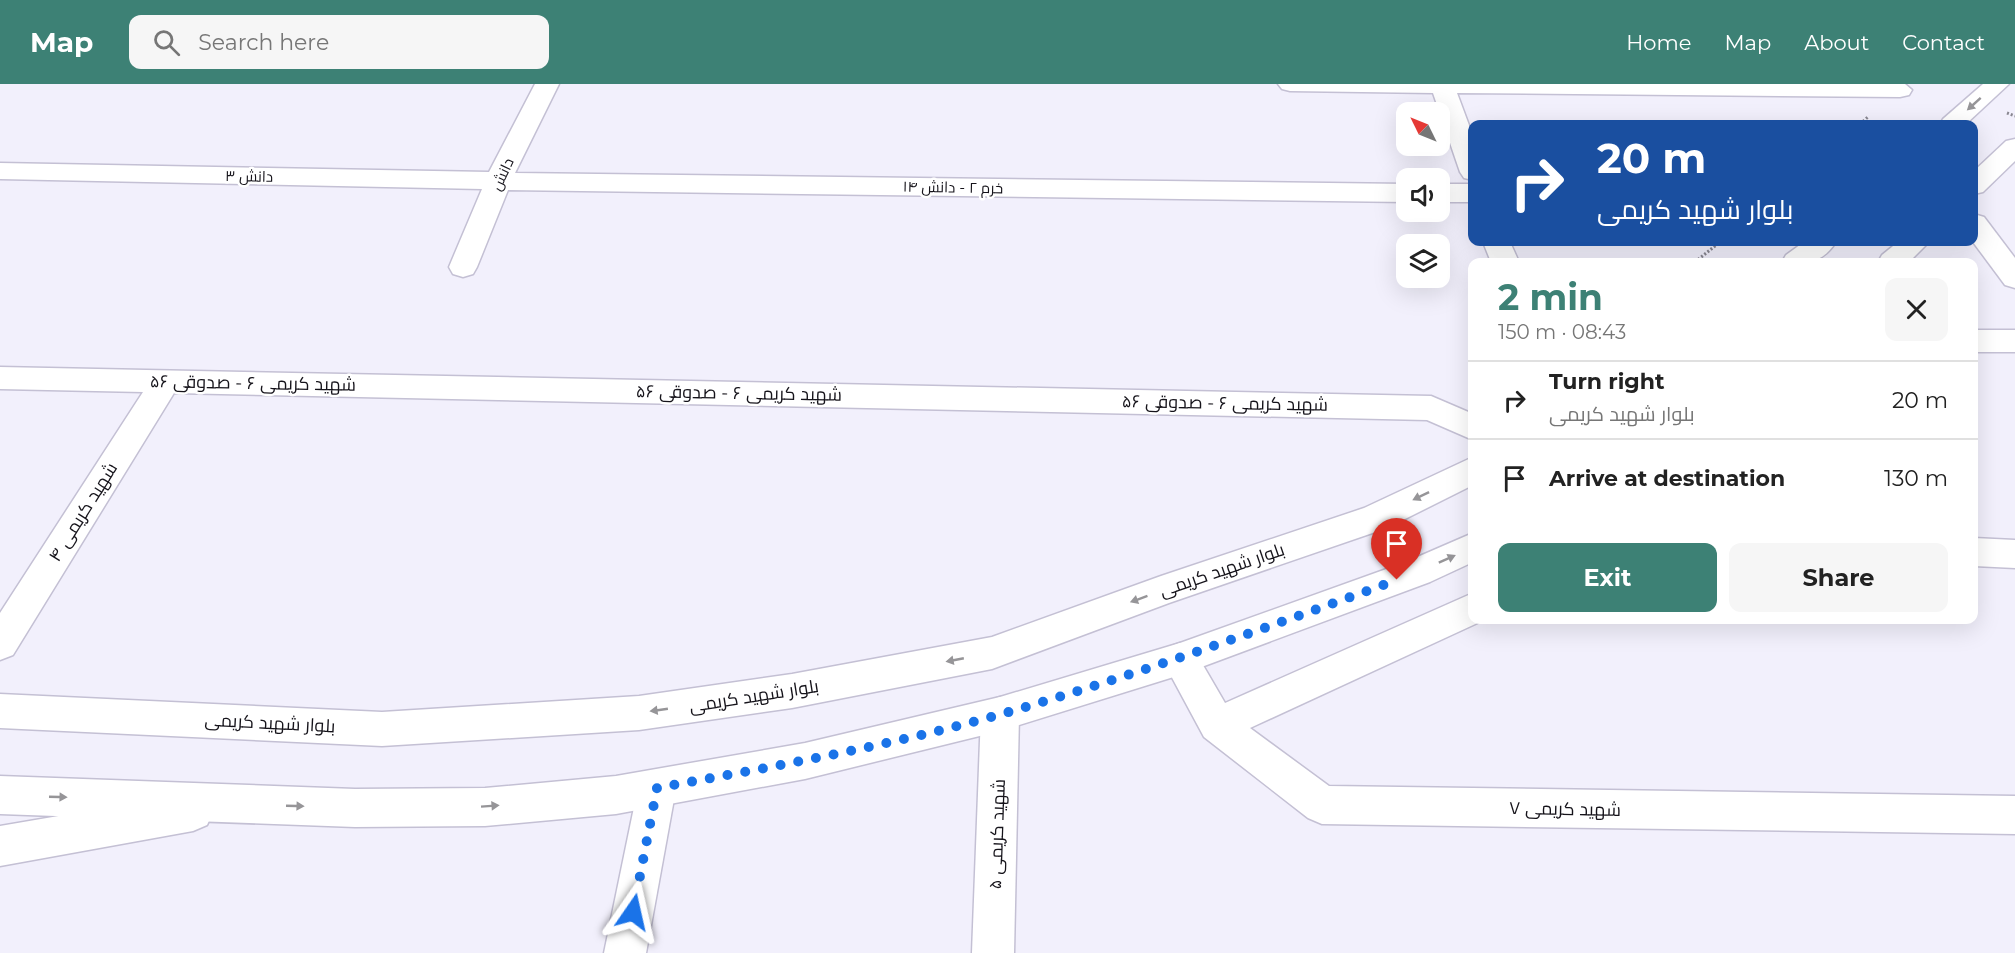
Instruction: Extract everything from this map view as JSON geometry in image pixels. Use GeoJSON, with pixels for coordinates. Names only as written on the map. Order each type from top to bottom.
{"type":"FeatureCollection","features":[{"type":"Feature","properties":{"kind":"street","name":"دانش"},"geometry":{"type":"LineString","coordinates":[[463,267],[498,181],[547,84]]}},
{"type":"Feature","properties":{"kind":"street"},"geometry":{"type":"LineString","coordinates":[[1290,84],[1900,90]]}},
{"type":"Feature","properties":{"kind":"street"},"geometry":{"type":"LineString","coordinates":[[1956,120],[1997,84]]}},
{"type":"Feature","properties":{"kind":"street"},"geometry":{"type":"LineString","coordinates":[[1442,85],[1468,158]]}},
{"type":"Feature","properties":{"kind":"street"},"geometry":{"type":"LineString","coordinates":[[1978,182],[2015,147]]}},
{"type":"Feature","properties":{"kind":"street","name":"دانش ۳"},"geometry":{"type":"LineString","coordinates":[[0,171],[498,181]]}},
{"type":"Feature","properties":{"kind":"street","name":"خرم ۲ - دانش ۱۴"},"geometry":{"type":"LineString","coordinates":[[498,181],[1396,193]]}},
{"type":"Feature","properties":{"kind":"street"},"geometry":{"type":"LineString","coordinates":[[1450,193],[1468,194]]}},
{"type":"Feature","properties":{"kind":"street"},"geometry":{"type":"LineString","coordinates":[[1978,228],[2013,272]]}},
{"type":"Feature","properties":{"kind":"street"},"geometry":{"type":"LineString","coordinates":[[1801,258],[1817,246]]}},
{"type":"Feature","properties":{"kind":"street"},"geometry":{"type":"LineString","coordinates":[[1897,258],[1910,246]]}},
{"type":"Feature","properties":{"kind":"street"},"geometry":{"type":"LineString","coordinates":[[1978,341],[2015,341]]}},
{"type":"Feature","properties":{"kind":"street","name":"شهید کریمی ۶ - صدوقی ۵۶"},"geometry":{"type":"LineString","coordinates":[[0,378],[1431,408],[1468,426]]}},
{"type":"Feature","properties":{"kind":"street","name":"شهید کریمی ۴"},"geometry":{"type":"LineString","coordinates":[[0,644],[166,381]]}},
{"type":"Feature","properties":{"kind":"street","name":"بلوار شهید کریمی"},"geometry":{"type":"LineString","coordinates":[[0,711],[382,729],[639,713],[792,691],[992,653],[1161,591],[1375,518],[1468,472]]}},
{"type":"Feature","properties":{"kind":"street"},"geometry":{"type":"LineString","coordinates":[[0,795],[355,808],[485,807],[616,795],[805,761],[1000,714],[1180,659],[1418,572],[1468,549]]}},
{"type":"Feature","properties":{"kind":"street"},"geometry":{"type":"LineString","coordinates":[[1978,552],[2015,554]]}},
{"type":"Feature","properties":{"kind":"street"},"geometry":{"type":"LineString","coordinates":[[1217,724],[1468,610]]}},
{"type":"Feature","properties":{"kind":"street","name":"شهید کریمی ۷"},"geometry":{"type":"LineString","coordinates":[[1180,659],[1217,724],[1322,805],[2015,815]]}},
{"type":"Feature","properties":{"kind":"street","name":"شهید کریمی ۵"},"geometry":{"type":"LineString","coordinates":[[993,953],[1000,714]]}},
{"type":"Feature","properties":{"kind":"street"},"geometry":{"type":"LineString","coordinates":[[625,953],[657,788]]}},
{"type":"Feature","properties":{"kind":"street"},"geometry":{"type":"LineString","coordinates":[[0,846],[244,804]]}},
{"type":"Feature","properties":{"kind":"path"},"geometry":{"type":"LineString","coordinates":[[1700,258],[1715,246]]}},
{"type":"Feature","properties":{"kind":"route"},"geometry":{"type":"LineString","coordinates":[[633,912],[657,788],[805,761],[1000,714],[1180,659],[1397,580]]}}]}
